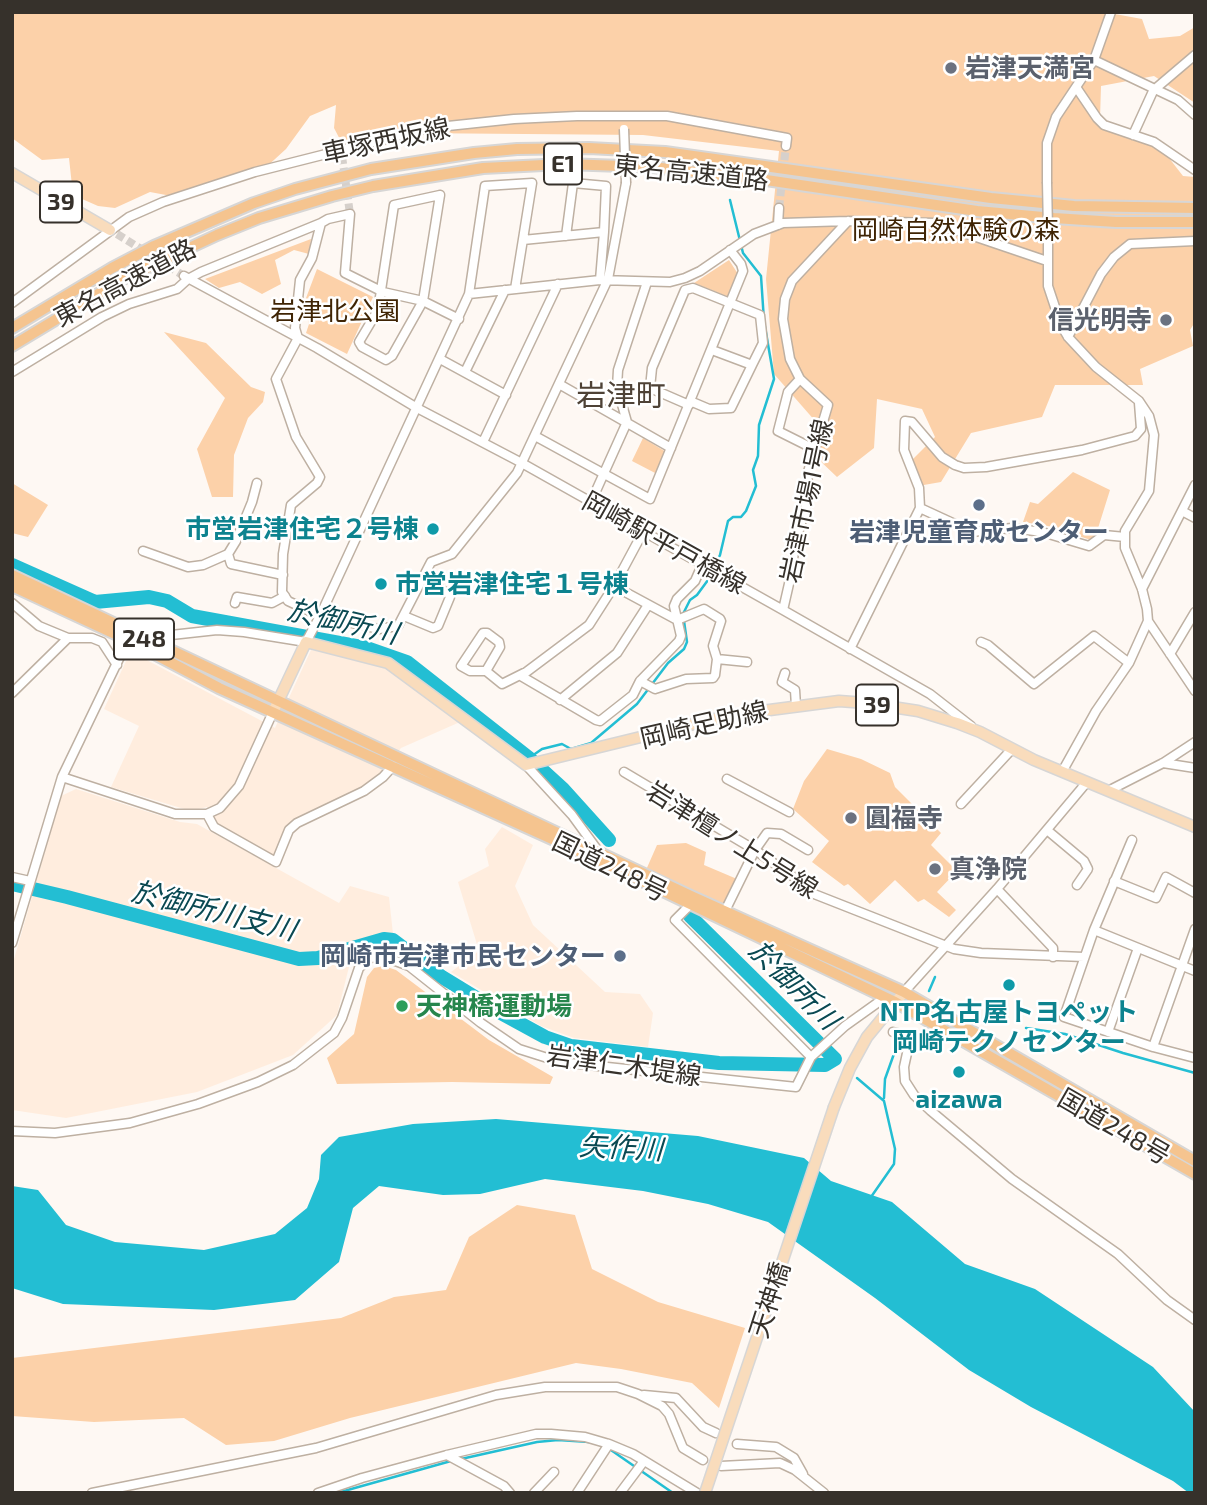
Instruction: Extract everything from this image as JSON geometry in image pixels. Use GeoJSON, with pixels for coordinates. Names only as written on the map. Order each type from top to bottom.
{"type":"FeatureCollection","features":[{"type":"Feature","properties":{"kind":"highway","name":"東名高速道路"},"geometry":{"type":"LineString","coordinates":[[12,328],[154,246],[244,207],[295,189],[372,169],[474,153],[517,149],[589,148],[665,152],[991,198],[1074,206],[1195,208]]}},
{"type":"Feature","properties":{"kind":"highway","name":"東名高速道路"},"geometry":{"type":"LineString","coordinates":[[12,346],[123,279],[259,218],[363,188],[483,168],[564,164],[652,167],[766,180],[977,211],[1066,219],[1195,222]]}},
{"type":"Feature","properties":{"kind":"highway","name":"国道248号"},"geometry":{"type":"LineString","coordinates":[[12,575],[393,765],[594,858],[690,900],[725,911],[904,992],[1195,1161]]}},
{"type":"Feature","properties":{"kind":"highway","name":"国道248号"},"geometry":{"type":"LineString","coordinates":[[12,586],[128,640],[219,688],[275,707],[599,852],[895,1002],[1195,1174]]}},
{"type":"Feature","properties":{"kind":"main road","name":"39"},"geometry":{"type":"LineString","coordinates":[[12,173],[114,232]]}},
{"type":"Feature","properties":{"kind":"main road"},"geometry":{"type":"LineString","coordinates":[[275,707],[306,642],[388,663],[528,765]]}},
{"type":"Feature","properties":{"kind":"main road","name":"岡崎足助線"},"geometry":{"type":"LineString","coordinates":[[528,765],[704,721],[761,710],[839,701],[918,711],[976,730],[1062,772],[1195,827]]}},
{"type":"Feature","properties":{"kind":"main road","name":"天神橋"},"geometry":{"type":"LineString","coordinates":[[705,1493],[834,1107],[858,1052],[877,1022],[904,992]]}},
{"type":"Feature","properties":{"kind":"street"},"geometry":{"type":"LineString","coordinates":[[1111,12],[1094,60],[1056,117],[1047,143],[1048,286],[1061,325],[1068,337],[1096,367],[1139,401],[1149,416],[1154,435],[1149,491],[1125,531],[1125,548],[1142,589],[1148,621],[1195,691]]}},
{"type":"Feature","properties":{"kind":"street"},"geometry":{"type":"LineString","coordinates":[[1133,135],[1155,89],[1195,55]]}},
{"type":"Feature","properties":{"kind":"street"},"geometry":{"type":"LineString","coordinates":[[1094,60],[1178,100],[1195,115]]}},
{"type":"Feature","properties":{"kind":"street"},"geometry":{"type":"LineString","coordinates":[[1076,87],[1104,125],[1154,142],[1195,170]]}},
{"type":"Feature","properties":{"kind":"street"},"geometry":{"type":"LineString","coordinates":[[321,223],[312,258],[300,281],[295,328],[298,338],[276,379],[296,437],[320,477],[317,483],[291,505],[283,554],[282,592],[288,601],[320,616],[388,629],[398,626],[431,562],[452,554],[517,473],[559,384],[604,279],[626,183],[624,116]]}},
{"type":"Feature","properties":{"kind":"street","name":"車塚西坂線"},"geometry":{"type":"LineString","coordinates":[[12,303],[114,232],[129,217],[215,183],[342,153],[429,128],[514,119],[667,116],[787,138],[786,146]]}},
{"type":"Feature","properties":{"kind":"street"},"geometry":{"type":"LineString","coordinates":[[153,637],[217,631],[244,632],[306,642],[469,294],[485,186],[533,183],[515,289]]}},
{"type":"Feature","properties":{"kind":"street"},"geometry":{"type":"LineString","coordinates":[[566,236],[573,183],[606,186],[604,279]]}},
{"type":"Feature","properties":{"kind":"street"},"geometry":{"type":"LineString","coordinates":[[440,195],[423,301],[392,356],[386,360],[362,347],[359,342],[378,310],[383,292],[394,205],[440,195]]}},
{"type":"Feature","properties":{"kind":"street"},"geometry":{"type":"LineString","coordinates":[[778,225],[779,208]]}},
{"type":"Feature","properties":{"kind":"street"},"geometry":{"type":"LineString","coordinates":[[12,372],[129,304],[177,289],[186,278],[328,219],[350,214],[345,273],[383,292],[423,301],[459,319]]}},
{"type":"Feature","properties":{"kind":"street","name":"岩津市場1号線"},"geometry":{"type":"LineString","coordinates":[[783,610],[795,544],[806,506],[808,472],[828,405],[800,379],[790,359],[783,319],[785,299],[792,281],[848,221]]}},
{"type":"Feature","properties":{"kind":"street"},"geometry":{"type":"LineString","coordinates":[[469,294],[604,279],[670,282],[685,278],[754,234],[783,223],[935,223],[1047,261]]}},
{"type":"Feature","properties":{"kind":"street"},"geometry":{"type":"LineString","coordinates":[[523,240],[604,232]]}},
{"type":"Feature","properties":{"kind":"street"},"geometry":{"type":"LineString","coordinates":[[1068,337],[1101,274],[1114,257],[1130,244],[1195,241]]}},
{"type":"Feature","properties":{"kind":"street"},"geometry":{"type":"LineString","coordinates":[[535,436],[649,499],[743,271],[730,250]]}},
{"type":"Feature","properties":{"kind":"street"},"geometry":{"type":"LineString","coordinates":[[186,278],[298,338]]}},
{"type":"Feature","properties":{"kind":"street"},"geometry":{"type":"LineString","coordinates":[[591,502],[626,422],[617,387],[618,370],[648,282]]}},
{"type":"Feature","properties":{"kind":"street"},"geometry":{"type":"LineString","coordinates":[[483,442],[558,284]]}},
{"type":"Feature","properties":{"kind":"street"},"geometry":{"type":"LineString","coordinates":[[693,288],[760,315],[763,343],[752,365],[731,408],[709,409],[650,388],[652,368],[685,290],[693,288]]}},
{"type":"Feature","properties":{"kind":"street"},"geometry":{"type":"LineString","coordinates":[[465,372],[505,290]]}},
{"type":"Feature","properties":{"kind":"street","name":"岡崎駅平戸橋線"},"geometry":{"type":"LineString","coordinates":[[298,338],[417,408],[591,502],[936,698],[976,730]]}},
{"type":"Feature","properties":{"kind":"street"},"geometry":{"type":"LineString","coordinates":[[712,350],[752,365]]}},
{"type":"Feature","properties":{"kind":"street"},"geometry":{"type":"LineString","coordinates":[[440,359],[506,395]]}},
{"type":"Feature","properties":{"kind":"street"},"geometry":{"type":"LineString","coordinates":[[800,379],[788,392],[778,431],[814,449]]}},
{"type":"Feature","properties":{"kind":"street"},"geometry":{"type":"LineString","coordinates":[[559,384],[671,447]]}},
{"type":"Feature","properties":{"kind":"street"},"geometry":{"type":"LineString","coordinates":[[850,649],[920,508],[919,488],[904,450],[905,421],[912,422],[922,437],[948,461],[964,468],[986,467],[1082,450],[1135,436],[1141,429],[1139,401]]}},
{"type":"Feature","properties":{"kind":"street"},"geometry":{"type":"LineString","coordinates":[[143,551],[188,567],[204,565],[228,554],[252,502],[257,483]]}},
{"type":"Feature","properties":{"kind":"street"},"geometry":{"type":"LineString","coordinates":[[1142,589],[1195,485]]}},
{"type":"Feature","properties":{"kind":"street"},"geometry":{"type":"LineString","coordinates":[[920,508],[972,532],[1012,528],[1042,532],[1089,546],[1104,535],[1125,537]]}},
{"type":"Feature","properties":{"kind":"street"},"geometry":{"type":"LineString","coordinates":[[1182,511],[1195,518]]}},
{"type":"Feature","properties":{"kind":"street"},"geometry":{"type":"LineString","coordinates":[[486,671],[500,647],[499,642],[487,633],[483,634],[461,666],[470,671],[486,671],[502,684],[524,673],[589,625],[643,532]]}},
{"type":"Feature","properties":{"kind":"street"},"geometry":{"type":"LineString","coordinates":[[228,554],[231,564],[283,575]]}},
{"type":"Feature","properties":{"kind":"street"},"geometry":{"type":"LineString","coordinates":[[524,673],[520,676],[600,721],[633,695],[640,681],[680,639],[674,608],[677,599],[695,581],[702,565]]}},
{"type":"Feature","properties":{"kind":"street"},"geometry":{"type":"LineString","coordinates":[[404,616],[433,628],[438,626],[449,594],[422,579]]}},
{"type":"Feature","properties":{"kind":"street"},"geometry":{"type":"LineString","coordinates":[[614,586],[677,620],[704,610],[721,621],[713,646],[717,659],[713,678],[686,679],[655,689],[640,681]]}},
{"type":"Feature","properties":{"kind":"street"},"geometry":{"type":"LineString","coordinates":[[235,603],[237,597],[272,603],[285,596]]}},
{"type":"Feature","properties":{"kind":"street"},"geometry":{"type":"LineString","coordinates":[[12,603],[39,626],[68,638],[92,638],[102,642],[117,665]]}},
{"type":"Feature","properties":{"kind":"street"},"geometry":{"type":"LineString","coordinates":[[559,700],[617,653],[648,605]]}},
{"type":"Feature","properties":{"kind":"street"},"geometry":{"type":"LineString","coordinates":[[1170,654],[1192,625],[1195,612]]}},
{"type":"Feature","properties":{"kind":"street"},"geometry":{"type":"LineString","coordinates":[[1062,772],[1096,711],[1129,663],[1148,621]]}},
{"type":"Feature","properties":{"kind":"street"},"geometry":{"type":"LineString","coordinates":[[981,642],[1034,684],[1094,636],[1129,663]]}},
{"type":"Feature","properties":{"kind":"street"},"geometry":{"type":"LineString","coordinates":[[12,693],[68,638]]}},
{"type":"Feature","properties":{"kind":"street"},"geometry":{"type":"LineString","coordinates":[[12,943],[62,778],[128,640]]}},
{"type":"Feature","properties":{"kind":"street"},"geometry":{"type":"LineString","coordinates":[[717,659],[747,662]]}},
{"type":"Feature","properties":{"kind":"street"},"geometry":{"type":"LineString","coordinates":[[785,673],[782,682],[795,690],[796,706]]}},
{"type":"Feature","properties":{"kind":"street"},"geometry":{"type":"LineString","coordinates":[[62,778],[175,814],[207,814],[220,808],[239,786],[275,707]]}},
{"type":"Feature","properties":{"kind":"street"},"geometry":{"type":"LineString","coordinates":[[1110,790],[1163,763],[1195,742]]}},
{"type":"Feature","properties":{"kind":"street"},"geometry":{"type":"LineString","coordinates":[[961,804],[1012,749]]}},
{"type":"Feature","properties":{"kind":"street"},"geometry":{"type":"LineString","coordinates":[[1163,763],[1195,768]]}},
{"type":"Feature","properties":{"kind":"street"},"geometry":{"type":"LineString","coordinates":[[207,814],[214,827],[276,862],[289,830],[297,823],[364,791],[383,777],[393,765]]}},
{"type":"Feature","properties":{"kind":"street"},"geometry":{"type":"LineString","coordinates":[[528,765],[572,814],[599,852]]}},
{"type":"Feature","properties":{"kind":"street","name":"岩津檀ノ上5号線"},"geometry":{"type":"LineString","coordinates":[[624,772],[755,850],[796,878],[809,892],[954,949],[981,953],[1084,957]]}},
{"type":"Feature","properties":{"kind":"street"},"geometry":{"type":"LineString","coordinates":[[727,779],[789,812]]}},
{"type":"Feature","properties":{"kind":"street"},"geometry":{"type":"LineString","coordinates":[[904,992],[997,889],[1087,782]]}},
{"type":"Feature","properties":{"kind":"street"},"geometry":{"type":"LineString","coordinates":[[1047,830],[1084,861],[1088,869],[1077,885]]}},
{"type":"Feature","properties":{"kind":"street"},"geometry":{"type":"LineString","coordinates":[[725,911],[755,850],[767,832],[781,834],[808,850]]}},
{"type":"Feature","properties":{"kind":"street"},"geometry":{"type":"LineString","coordinates":[[1132,840],[1094,930],[1064,1017],[1195,1058]]}},
{"type":"Feature","properties":{"kind":"street"},"geometry":{"type":"LineString","coordinates":[[12,877],[30,881]]}},
{"type":"Feature","properties":{"kind":"street"},"geometry":{"type":"LineString","coordinates":[[1114,881],[1156,898],[1166,877],[1195,893]]}},
{"type":"Feature","properties":{"kind":"street"},"geometry":{"type":"LineString","coordinates":[[997,889],[1053,948],[1053,957]]}},
{"type":"Feature","properties":{"kind":"street"},"geometry":{"type":"LineString","coordinates":[[690,900],[675,920],[814,1055],[845,1026],[880,1001],[895,1002]]}},
{"type":"Feature","properties":{"kind":"street"},"geometry":{"type":"LineString","coordinates":[[1153,1047],[1195,929]]}},
{"type":"Feature","properties":{"kind":"street"},"geometry":{"type":"LineString","coordinates":[[1094,930],[1195,971]]}},
{"type":"Feature","properties":{"kind":"street"},"geometry":{"type":"LineString","coordinates":[[1108,1032],[1138,948]]}},
{"type":"Feature","properties":{"kind":"street","name":"岩津仁木堤線"},"geometry":{"type":"LineString","coordinates":[[12,1131],[55,1133],[130,1123],[198,1104],[258,1082],[293,1065],[334,1033],[359,968],[370,958],[382,956],[409,966],[481,1023],[519,1049],[560,1062],[796,1087],[814,1055]]}},
{"type":"Feature","properties":{"kind":"street"},"geometry":{"type":"LineString","coordinates":[[893,1032],[906,1035],[909,1044],[904,1067],[905,1081],[914,1095],[1012,1180],[1118,1254],[1167,1300],[1195,1320]]}},
{"type":"Feature","properties":{"kind":"street"},"geometry":{"type":"LineString","coordinates":[[92,1493],[316,1448],[496,1395],[545,1387],[617,1387],[638,1394],[662,1406],[669,1413],[683,1448],[703,1460]]}},
{"type":"Feature","properties":{"kind":"street"},"geometry":{"type":"LineString","coordinates":[[638,1394],[676,1398],[703,1427],[716,1433]]}},
{"type":"Feature","properties":{"kind":"street"},"geometry":{"type":"LineString","coordinates":[[318,1493],[447,1455],[536,1434],[585,1437],[609,1444],[633,1454],[697,1493]]}},
{"type":"Feature","properties":{"kind":"street"},"geometry":{"type":"LineString","coordinates":[[577,1493],[609,1444]]}},
{"type":"Feature","properties":{"kind":"street"},"geometry":{"type":"LineString","coordinates":[[737,1444],[776,1447],[794,1458],[804,1477]]}},
{"type":"Feature","properties":{"kind":"street"},"geometry":{"type":"LineString","coordinates":[[447,1455],[504,1486],[510,1493]]}},
{"type":"Feature","properties":{"kind":"street"},"geometry":{"type":"LineString","coordinates":[[620,1493],[644,1461]]}},
{"type":"Feature","properties":{"kind":"street"},"geometry":{"type":"LineString","coordinates":[[721,1466],[780,1463],[824,1493]]}},
{"type":"Feature","properties":{"kind":"street"},"geometry":{"type":"LineString","coordinates":[[534,1493],[554,1472]]}},
{"type":"Feature","properties":{"kind":"street"},"geometry":{"type":"LineString","coordinates":[[339,1493],[345,1484]]}},
{"type":"Feature","properties":{"kind":"street"},"geometry":{"type":"LineString","coordinates":[[675,1493],[682,1484]]}},
{"type":"Feature","properties":{"kind":"shaded area"},"geometry":{"type":"Polygon","coordinates":[[[311,650],[377,662],[460,722],[401,748],[380,776],[363,789],[293,821],[275,856],[215,826],[207,807],[191,811],[111,787],[139,726],[104,709],[126,661],[141,657],[275,728],[311,650]]]}},
{"type":"Feature","properties":{"kind":"shaded area"},"geometry":{"type":"Polygon","coordinates":[[[76,789],[180,822],[197,824],[339,903],[350,886],[389,897],[393,934],[353,951],[337,1015],[293,1055],[197,1092],[66,1118],[12,1110],[12,966],[61,796],[76,789]]]}},
{"type":"Feature","properties":{"kind":"shaded area"},"geometry":{"type":"Polygon","coordinates":[[[502,827],[533,845],[515,886],[533,925],[605,992],[640,994],[653,1013],[648,1047],[574,1038],[541,1026],[451,972],[479,951],[458,882],[489,866],[485,849],[502,827]]]}},
{"type":"Feature","properties":{"kind":"green space","name":"岡崎自然体験の森"},"geometry":{"type":"Polygon","coordinates":[[[12,12],[1104,12],[1142,19],[1149,39],[1180,36],[1195,27],[1195,103],[1154,76],[1101,86],[1100,119],[1155,140],[1183,176],[1195,177],[1195,322],[1190,330],[1193,346],[1140,369],[1143,385],[1055,385],[1042,417],[971,433],[941,482],[918,486],[910,462],[935,437],[922,409],[877,399],[874,448],[837,477],[817,458],[823,430],[774,374],[766,279],[779,151],[643,135],[407,133],[346,151],[334,128],[336,105],[310,116],[286,149],[263,170],[182,198],[150,192],[115,208],[98,206],[73,195],[69,158],[42,160],[12,138],[12,12]]]}},
{"type":"Feature","properties":{"kind":"green space"},"geometry":{"type":"Polygon","coordinates":[[[311,239],[309,254],[294,250],[275,260],[281,284],[262,294],[240,282],[219,288],[205,279],[311,239]]]}},
{"type":"Feature","properties":{"kind":"green space"},"geometry":{"type":"Polygon","coordinates":[[[729,260],[738,274],[729,297],[694,283],[729,260]]]}},
{"type":"Feature","properties":{"kind":"green space","name":"岩津北公園"},"geometry":{"type":"Polygon","coordinates":[[[317,269],[373,297],[347,354],[306,333],[309,324],[303,306],[317,269]]]}},
{"type":"Feature","properties":{"kind":"green space"},"geometry":{"type":"Polygon","coordinates":[[[164,332],[206,343],[251,387],[265,392],[263,402],[248,418],[234,455],[233,497],[212,497],[197,449],[225,398],[164,332]]]}},
{"type":"Feature","properties":{"kind":"green space"},"geometry":{"type":"Polygon","coordinates":[[[643,438],[666,452],[657,474],[632,461],[643,438]]]}},
{"type":"Feature","properties":{"kind":"green space"},"geometry":{"type":"Polygon","coordinates":[[[1073,472],[1110,490],[1094,541],[1048,526],[1023,522],[1030,502],[1038,504],[1073,472]]]}},
{"type":"Feature","properties":{"kind":"green space"},"geometry":{"type":"Polygon","coordinates":[[[12,483],[48,505],[28,537],[12,533],[12,483]]]}},
{"type":"Feature","properties":{"kind":"green space"},"geometry":{"type":"Polygon","coordinates":[[[827,749],[861,759],[890,773],[895,787],[941,833],[931,845],[957,871],[937,892],[956,910],[949,917],[924,899],[918,902],[895,880],[870,904],[848,884],[844,886],[812,862],[829,841],[793,809],[804,781],[827,749]]]}},
{"type":"Feature","properties":{"kind":"green space"},"geometry":{"type":"Polygon","coordinates":[[[686,843],[706,852],[704,865],[737,879],[724,905],[646,870],[657,845],[686,843]]]}},
{"type":"Feature","properties":{"kind":"green space","name":"天神橋運動場"},"geometry":{"type":"Polygon","coordinates":[[[384,966],[396,970],[489,1040],[553,1077],[550,1084],[337,1084],[327,1058],[354,1034],[367,977],[374,968],[384,966]]]}},
{"type":"Feature","properties":{"kind":"green space"},"geometry":{"type":"Polygon","coordinates":[[[517,1205],[575,1215],[592,1269],[658,1302],[745,1328],[719,1408],[692,1383],[576,1363],[350,1418],[274,1441],[226,1445],[184,1418],[94,1422],[12,1416],[12,1358],[341,1318],[394,1297],[446,1290],[469,1237],[517,1205]]]}},
{"type":"Feature","properties":{"kind":"water","name":"矢作川"},"geometry":{"type":"Polygon","coordinates":[[[496,1119],[698,1136],[804,1158],[831,1181],[892,1202],[965,1264],[1035,1289],[1153,1367],[1195,1412],[1195,1493],[1189,1493],[1173,1481],[1031,1407],[969,1370],[875,1298],[768,1222],[708,1204],[643,1191],[545,1179],[480,1194],[443,1195],[379,1186],[353,1208],[339,1262],[295,1300],[214,1310],[63,1304],[12,1288],[12,1186],[38,1190],[66,1225],[115,1242],[204,1250],[275,1234],[307,1208],[319,1179],[321,1155],[339,1137],[413,1124],[496,1119]]]}},
{"type":"Feature","properties":{"kind":"waterway"},"geometry":{"type":"LineString","coordinates":[[529,758],[542,749],[562,744],[571,749],[591,743],[637,704],[668,663],[684,649],[687,642],[683,614],[690,600],[708,580],[720,555],[728,521],[733,517],[741,517],[746,511],[756,486],[753,470],[758,456],[759,425],[774,379],[764,321],[761,276],[743,253],[730,200]]}},
{"type":"Feature","properties":{"kind":"waterway","name":"於御所川"},"geometry":{"type":"LineString","coordinates":[[12,565],[95,602],[149,597],[167,601],[192,616],[367,648],[407,662],[529,758],[563,789],[609,840]]}},
{"type":"Feature","properties":{"kind":"waterway","name":"於御所川支川"},"geometry":{"type":"LineString","coordinates":[[12,884],[299,959],[318,958],[384,939],[393,940],[442,977],[501,1013],[545,1037],[571,1046],[719,1063],[825,1065],[835,1059],[690,916]]}},
{"type":"Feature","properties":{"kind":"waterway"},"geometry":{"type":"LineString","coordinates":[[929,991],[935,977]]}},
{"type":"Feature","properties":{"kind":"waterway"},"geometry":{"type":"LineString","coordinates":[[1026,1028],[1065,1034],[1195,1073]]}},
{"type":"Feature","properties":{"kind":"waterway"},"geometry":{"type":"LineString","coordinates":[[884,1098],[885,1079],[895,1051]]}},
{"type":"Feature","properties":{"kind":"waterway","name":"於御所川支川"},"geometry":{"type":"LineString","coordinates":[[835,1059],[839,1063]]}},
{"type":"Feature","properties":{"kind":"waterway"},"geometry":{"type":"LineString","coordinates":[[857,1078],[884,1101],[895,1149],[894,1164],[871,1197]]}},
{"type":"Feature","properties":{"kind":"waterway"},"geometry":{"type":"LineString","coordinates":[[461,1459],[537,1442],[589,1442]]}},
{"type":"Feature","properties":{"kind":"waterway"},"geometry":{"type":"LineString","coordinates":[[608,1448],[673,1493]]}},
{"type":"Feature","properties":{"kind":"waterway"},"geometry":{"type":"LineString","coordinates":[[337,1493],[451,1461]]}},
{"type":"Feature","properties":{"kind":"tunnel"},"geometry":{"type":"LineString","coordinates":[[779,208],[786,146]]}},
{"type":"Feature","properties":{"kind":"tunnel"},"geometry":{"type":"LineString","coordinates":[[342,156],[350,214]]}},
{"type":"Feature","properties":{"kind":"tunnel"},"geometry":{"type":"LineString","coordinates":[[117,234],[184,276]]}},
{"type":"Feature","properties":{"kind":"place","name":"岩津天満宮"},"geometry":{"type":"Point","coordinates":[951,68]}},
{"type":"Feature","properties":{"kind":"place","name":"信光明寺"},"geometry":{"type":"Point","coordinates":[1166,320]}},
{"type":"Feature","properties":{"kind":"place","name":"岩津児童育成センター"},"geometry":{"type":"Point","coordinates":[979,505]}},
{"type":"Feature","properties":{"kind":"place","name":"市営岩津住宅２号棟"},"geometry":{"type":"Point","coordinates":[433,529]}},
{"type":"Feature","properties":{"kind":"place","name":"市営岩津住宅１号棟"},"geometry":{"type":"Point","coordinates":[381,584]}},
{"type":"Feature","properties":{"kind":"place","name":"圓福寺"},"geometry":{"type":"Point","coordinates":[851,818]}},
{"type":"Feature","properties":{"kind":"place","name":"真浄院"},"geometry":{"type":"Point","coordinates":[935,869]}},
{"type":"Feature","properties":{"kind":"place","name":"岡崎市岩津市民センター"},"geometry":{"type":"Point","coordinates":[620,956]}},
{"type":"Feature","properties":{"kind":"place","name":"NTP名古屋トヨペット 岡崎テクノセンター"},"geometry":{"type":"Point","coordinates":[1009,985]}},
{"type":"Feature","properties":{"kind":"place","name":"天神橋運動場"},"geometry":{"type":"Point","coordinates":[402,1006]}},
{"type":"Feature","properties":{"kind":"place","name":"aizawa"},"geometry":{"type":"Point","coordinates":[959,1072]}},
{"type":"Feature","properties":{"kind":"district","name":"岩津町"},"geometry":{"type":"Point","coordinates":[621,396]}}]}
